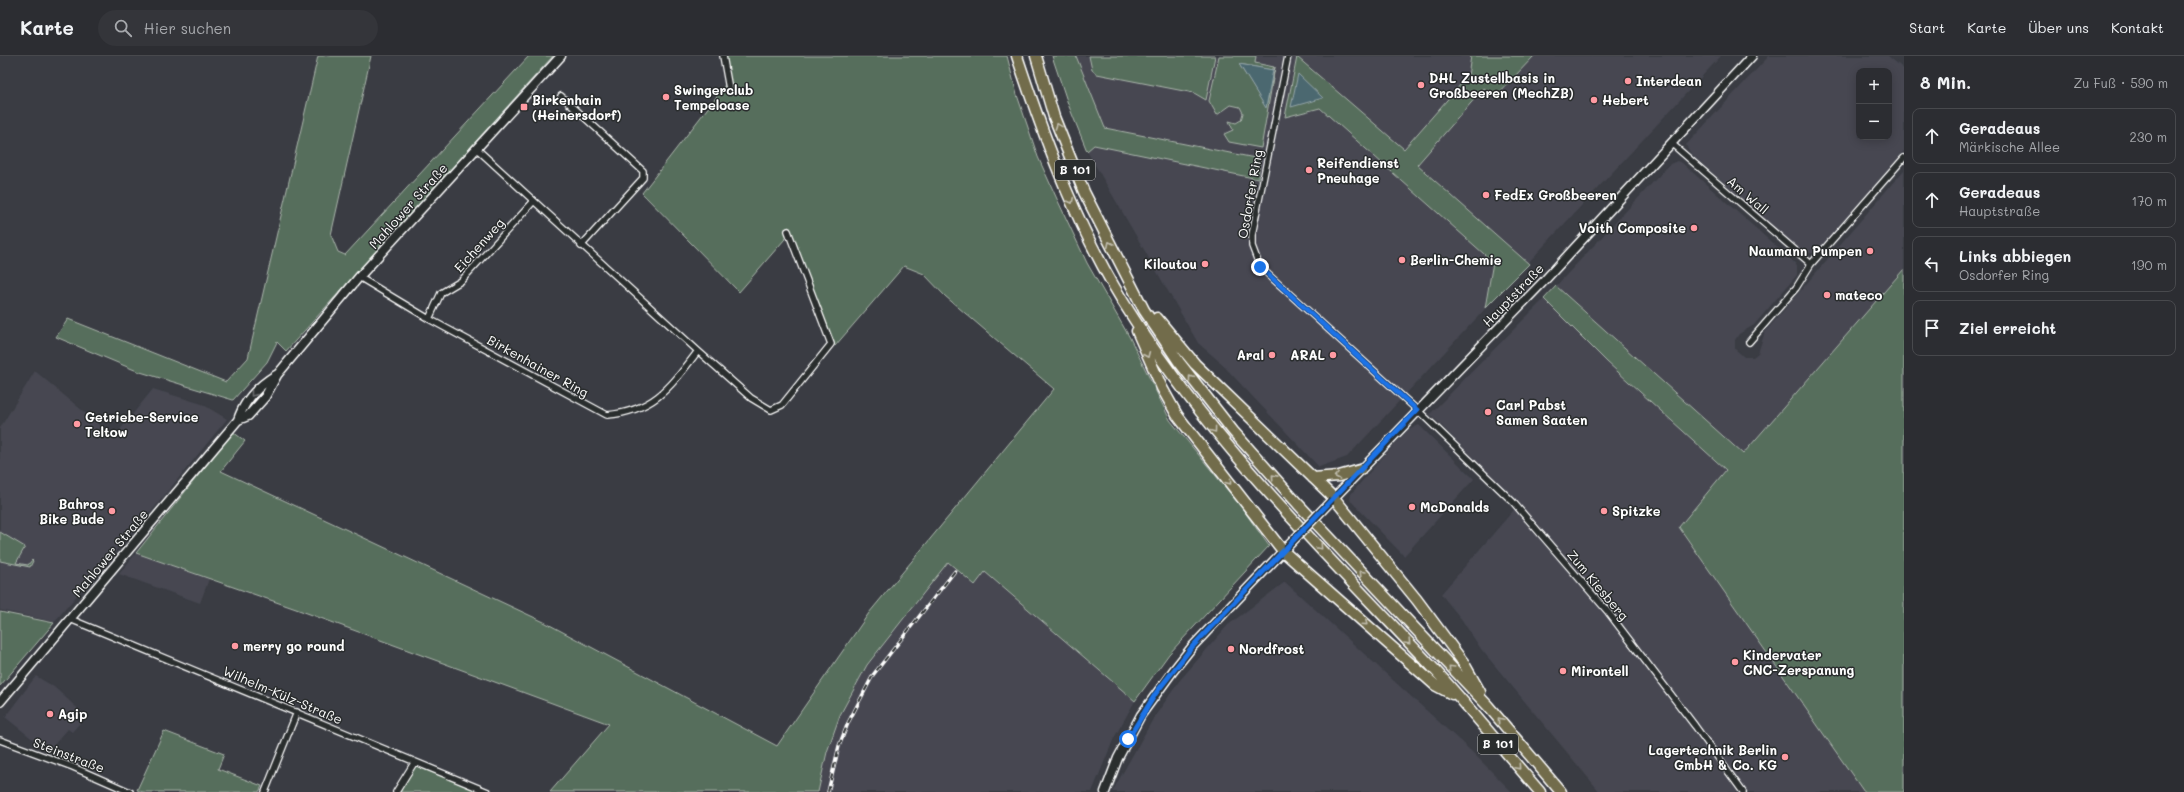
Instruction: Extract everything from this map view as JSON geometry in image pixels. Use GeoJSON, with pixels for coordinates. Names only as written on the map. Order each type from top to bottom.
{"type":"FeatureCollection","features":[{"type":"Feature","properties":{"kind":"highway","name":"B 101"},"geometry":{"type":"LineString","coordinates":[[1017,56],[1039,123],[1068,196],[1113,284],[1134,319],[1221,439],[1438,674],[1540,792]]}},
{"type":"Feature","properties":{"kind":"highway","name":"B 101"},"geometry":{"type":"LineString","coordinates":[[1036,56],[1054,117],[1075,170],[1127,279],[1144,310],[1179,362],[1233,430],[1298,504],[1488,706],[1562,792]]}},
{"type":"Feature","properties":{"kind":"highway"},"geometry":{"type":"LineString","coordinates":[[1127,279],[1194,364],[1313,478],[1417,600],[1463,662],[1488,706]]}},
{"type":"Feature","properties":{"kind":"highway"},"geometry":{"type":"LineString","coordinates":[[1134,319],[1137,333],[1152,367],[1177,416],[1285,549],[1435,685],[1456,695]]}},
{"type":"Feature","properties":{"kind":"highway"},"geometry":{"type":"LineString","coordinates":[[1313,478],[1338,476],[1360,470]]}},
{"type":"Feature","properties":{"kind":"street","name":"Mahlower Straße"},"geometry":{"type":"LineString","coordinates":[[0,702],[238,420],[248,416],[265,397],[277,375],[359,277],[561,56]]}},
{"type":"Feature","properties":{"kind":"street"},"geometry":{"type":"LineString","coordinates":[[723,56],[729,89]]}},
{"type":"Feature","properties":{"kind":"street","name":"Osdorfer Ring"},"geometry":{"type":"LineString","coordinates":[[1288,56],[1252,235],[1252,246],[1260,267],[1417,410]]}},
{"type":"Feature","properties":{"kind":"street","name":"Hauptstraße"},"geometry":{"type":"LineString","coordinates":[[1105,792],[1121,753],[1141,715],[1192,647],[1417,410],[1544,281],[1752,56]]}},
{"type":"Feature","properties":{"kind":"street"},"geometry":{"type":"LineString","coordinates":[[561,96],[643,171],[644,178],[581,246]]}},
{"type":"Feature","properties":{"kind":"street","name":"Am Wall"},"geometry":{"type":"LineString","coordinates":[[1671,143],[1810,264]]}},
{"type":"Feature","properties":{"kind":"street"},"geometry":{"type":"LineString","coordinates":[[477,149],[581,246],[698,351],[751,398],[771,410],[782,405],[831,344],[788,231]]}},
{"type":"Feature","properties":{"kind":"street"},"geometry":{"type":"LineString","coordinates":[[1749,342],[1796,288],[1810,264],[1904,158]]}},
{"type":"Feature","properties":{"kind":"street","name":"Eichenweg"},"geometry":{"type":"LineString","coordinates":[[429,319],[441,293],[461,281],[533,202]]}},
{"type":"Feature","properties":{"kind":"street","name":"Birkenhainer Ring"},"geometry":{"type":"LineString","coordinates":[[359,277],[429,319],[607,415],[621,414],[648,404],[664,393],[698,351]]}},
{"type":"Feature","properties":{"kind":"street","name":"Zum Kiesberg"},"geometry":{"type":"LineString","coordinates":[[1417,410],[1513,502],[1588,588],[1691,720],[1743,792]]}},
{"type":"Feature","properties":{"kind":"street","name":"Wilhelm-Külz-Straße"},"geometry":{"type":"LineString","coordinates":[[70,619],[297,712],[414,763],[488,792]]}},
{"type":"Feature","properties":{"kind":"street"},"geometry":{"type":"LineString","coordinates":[[264,792],[297,712]]}},
{"type":"Feature","properties":{"kind":"street","name":"Steinstraße"},"geometry":{"type":"LineString","coordinates":[[0,740],[73,767],[130,792]]}},
{"type":"Feature","properties":{"kind":"street"},"geometry":{"type":"LineString","coordinates":[[396,792],[414,763]]}},
{"type":"Feature","properties":{"kind":"shaded area"},"geometry":{"type":"Polygon","coordinates":[[[1076,56],[1721,56],[1347,457],[1319,467],[1220,362],[1198,343],[1087,151],[1104,128],[1076,56]]]}},
{"type":"Feature","properties":{"kind":"shaded area"},"geometry":{"type":"Polygon","coordinates":[[[1769,56],[1888,56],[1904,69],[1904,151],[1817,251],[1813,253],[1808,253],[1799,249],[1691,154],[1686,145],[1769,56]]]}},
{"type":"Feature","properties":{"kind":"shaded area"},"geometry":{"type":"Polygon","coordinates":[[[1677,161],[1682,163],[1797,265],[1797,275],[1754,325],[1739,334],[1735,340],[1735,349],[1744,357],[1753,357],[1758,353],[1765,332],[1904,170],[1904,269],[1743,455],[1556,286],[1670,164],[1677,161]]]}},
{"type":"Feature","properties":{"kind":"shaded area"},"geometry":{"type":"Polygon","coordinates":[[[1544,299],[1607,362],[1727,470],[1679,527],[1864,792],[1600,792],[1481,649],[1462,620],[1441,594],[1519,504],[1430,414],[1544,299]]]}},
{"type":"Feature","properties":{"kind":"shaded area"},"geometry":{"type":"Polygon","coordinates":[[[35,371],[114,437],[153,389],[202,404],[227,419],[151,512],[150,511],[54,622],[0,610],[0,428],[35,371]]]}},
{"type":"Feature","properties":{"kind":"shaded area"},"geometry":{"type":"Polygon","coordinates":[[[1419,425],[1474,479],[1404,556],[1350,500],[1351,494],[1380,460],[1408,430],[1419,425]]]}},
{"type":"Feature","properties":{"kind":"shaded area"},"geometry":{"type":"Polygon","coordinates":[[[136,553],[209,579],[200,603],[119,574],[136,553]]]}},
{"type":"Feature","properties":{"kind":"shaded area"},"geometry":{"type":"Polygon","coordinates":[[[948,562],[974,585],[985,572],[1135,701],[1114,738],[1092,792],[818,792],[827,752],[840,715],[867,665],[948,562]]]}},
{"type":"Feature","properties":{"kind":"shaded area","name":"Nordfrost"},"geometry":{"type":"Polygon","coordinates":[[[1285,582],[1471,751],[1512,792],[1112,792],[1153,719],[1180,680],[1228,625],[1285,582]]]}},
{"type":"Feature","properties":{"kind":"shaded area"},"geometry":{"type":"Polygon","coordinates":[[[36,676],[54,687],[86,716],[72,732],[68,729],[51,748],[35,741],[5,717],[36,676]]]}},
{"type":"Feature","properties":{"kind":"green space"},"geometry":{"type":"Polygon","coordinates":[[[318,56],[371,56],[331,235],[338,252],[345,255],[529,56],[553,56],[286,351],[277,342],[267,362],[233,400],[137,371],[56,337],[68,319],[226,382],[248,358],[318,56]]]}},
{"type":"Feature","properties":{"kind":"green space"},"geometry":{"type":"Polygon","coordinates":[[[723,56],[1007,56],[1017,95],[1038,157],[1087,263],[1130,338],[1170,420],[1239,504],[1269,546],[1169,654],[1135,701],[985,572],[975,585],[948,562],[867,665],[840,715],[827,752],[818,792],[550,792],[609,724],[296,609],[136,553],[233,432],[245,441],[221,471],[544,622],[777,746],[869,613],[1054,389],[945,296],[924,274],[904,266],[835,346],[791,232],[739,292],[642,193],[724,87],[726,79],[723,56]]]}},
{"type":"Feature","properties":{"kind":"green space"},"geometry":{"type":"Polygon","coordinates":[[[1052,56],[1076,56],[1105,128],[1260,159],[1258,179],[1094,145],[1087,151],[1068,104],[1052,56]]]}},
{"type":"Feature","properties":{"kind":"green space"},"geometry":{"type":"Polygon","coordinates":[[[1089,56],[1215,56],[1206,100],[1194,93],[1097,74],[1092,70],[1089,56]]]}},
{"type":"Feature","properties":{"kind":"green space"},"geometry":{"type":"Polygon","coordinates":[[[1219,56],[1256,56],[1255,63],[1274,67],[1272,70],[1239,64],[1266,107],[1275,67],[1261,148],[1229,142],[1224,134],[1233,130],[1229,121],[1236,123],[1241,120],[1243,113],[1240,107],[1231,105],[1217,115],[1209,101],[1219,56]]]}},
{"type":"Feature","properties":{"kind":"green space"},"geometry":{"type":"Polygon","coordinates":[[[1471,56],[1534,56],[1496,96],[1484,88],[1417,165],[1529,264],[1485,308],[1493,262],[1320,108],[1285,117],[1297,57],[1404,149],[1468,76],[1471,56]]]}},
{"type":"Feature","properties":{"kind":"green space"},"geometry":{"type":"Polygon","coordinates":[[[1904,269],[1904,792],[1864,792],[1679,527],[1726,470],[1607,362],[1544,299],[1556,286],[1743,454],[1904,269]]]}},
{"type":"Feature","properties":{"kind":"green space"},"geometry":{"type":"Polygon","coordinates":[[[0,532],[25,547],[16,563],[28,565],[32,560],[33,561],[30,567],[0,561],[0,532]]]}},
{"type":"Feature","properties":{"kind":"green space"},"geometry":{"type":"Polygon","coordinates":[[[0,612],[54,623],[0,686],[0,612]]]}},
{"type":"Feature","properties":{"kind":"green space"},"geometry":{"type":"Polygon","coordinates":[[[164,731],[224,754],[218,769],[262,786],[259,792],[143,792],[137,790],[164,731]]]}},
{"type":"Feature","properties":{"kind":"green space"},"geometry":{"type":"Polygon","coordinates":[[[414,765],[480,792],[400,792],[414,765]]]}},
{"type":"Feature","properties":{"kind":"water"},"geometry":{"type":"Polygon","coordinates":[[[1239,64],[1273,70],[1266,108],[1239,64]]]}},
{"type":"Feature","properties":{"kind":"water"},"geometry":{"type":"Polygon","coordinates":[[[1298,74],[1323,98],[1291,107],[1298,74]]]}},
{"type":"Feature","properties":{"kind":"railway"},"geometry":{"type":"LineString","coordinates":[[828,792],[839,746],[848,723],[873,675],[955,571]]}},
{"type":"Feature","properties":{"kind":"place","name":"Interdean"},"geometry":{"type":"Point","coordinates":[1628,81]}},
{"type":"Feature","properties":{"kind":"place","name":"DHL Zustellbasis in Großbeeren (MechZB)"},"geometry":{"type":"Point","coordinates":[1421,85]}},
{"type":"Feature","properties":{"kind":"place","name":"Swingerclub Tempeloase"},"geometry":{"type":"Point","coordinates":[666,97]}},
{"type":"Feature","properties":{"kind":"place","name":"Hebert"},"geometry":{"type":"Point","coordinates":[1594,100]}},
{"type":"Feature","properties":{"kind":"place","name":"Birkenhain (Heinersdorf)"},"geometry":{"type":"Point","coordinates":[524,107]}},
{"type":"Feature","properties":{"kind":"place","name":"Reifendienst Pneuhage"},"geometry":{"type":"Point","coordinates":[1309,170]}},
{"type":"Feature","properties":{"kind":"place","name":"FedEx Großbeeren"},"geometry":{"type":"Point","coordinates":[1486,195]}},
{"type":"Feature","properties":{"kind":"place","name":"Voith Composite"},"geometry":{"type":"Point","coordinates":[1694,228]}},
{"type":"Feature","properties":{"kind":"place","name":"Naumann Pumpen"},"geometry":{"type":"Point","coordinates":[1870,251]}},
{"type":"Feature","properties":{"kind":"place","name":"Berlin-Chemie"},"geometry":{"type":"Point","coordinates":[1402,260]}},
{"type":"Feature","properties":{"kind":"place","name":"Kiloutou"},"geometry":{"type":"Point","coordinates":[1205,264]}},
{"type":"Feature","properties":{"kind":"place","name":"mateco"},"geometry":{"type":"Point","coordinates":[1827,295]}},
{"type":"Feature","properties":{"kind":"place","name":"Aral"},"geometry":{"type":"Point","coordinates":[1272,355]}},
{"type":"Feature","properties":{"kind":"place","name":"ARAL"},"geometry":{"type":"Point","coordinates":[1333,355]}},
{"type":"Feature","properties":{"kind":"place","name":"Carl Pabst Samen Saaten"},"geometry":{"type":"Point","coordinates":[1488,412]}},
{"type":"Feature","properties":{"kind":"place","name":"Getriebe-Service Teltow"},"geometry":{"type":"Point","coordinates":[77,424]}},
{"type":"Feature","properties":{"kind":"place","name":"McDonalds"},"geometry":{"type":"Point","coordinates":[1412,507]}},
{"type":"Feature","properties":{"kind":"place","name":"Bahros Bike Bude"},"geometry":{"type":"Point","coordinates":[112,511]}},
{"type":"Feature","properties":{"kind":"place","name":"Spitzke"},"geometry":{"type":"Point","coordinates":[1604,511]}},
{"type":"Feature","properties":{"kind":"place","name":"merry go round"},"geometry":{"type":"Point","coordinates":[235,646]}},
{"type":"Feature","properties":{"kind":"place","name":"Nordfrost"},"geometry":{"type":"Point","coordinates":[1231,649]}},
{"type":"Feature","properties":{"kind":"place","name":"Kindervater CNC-Zerspanung"},"geometry":{"type":"Point","coordinates":[1735,662]}},
{"type":"Feature","properties":{"kind":"place","name":"Mirontell"},"geometry":{"type":"Point","coordinates":[1563,671]}},
{"type":"Feature","properties":{"kind":"place","name":"Agip"},"geometry":{"type":"Point","coordinates":[50,714]}},
{"type":"Feature","properties":{"kind":"place","name":"Lagertechnik Berlin GmbH & Co. KG"},"geometry":{"type":"Point","coordinates":[1785,757]}},
{"type":"Feature","properties":{"kind":"route"},"geometry":{"type":"LineString","coordinates":[[1128,739],[1141,715],[1156,693],[1192,647],[1417,410],[1287,294],[1260,267]]}}]}
